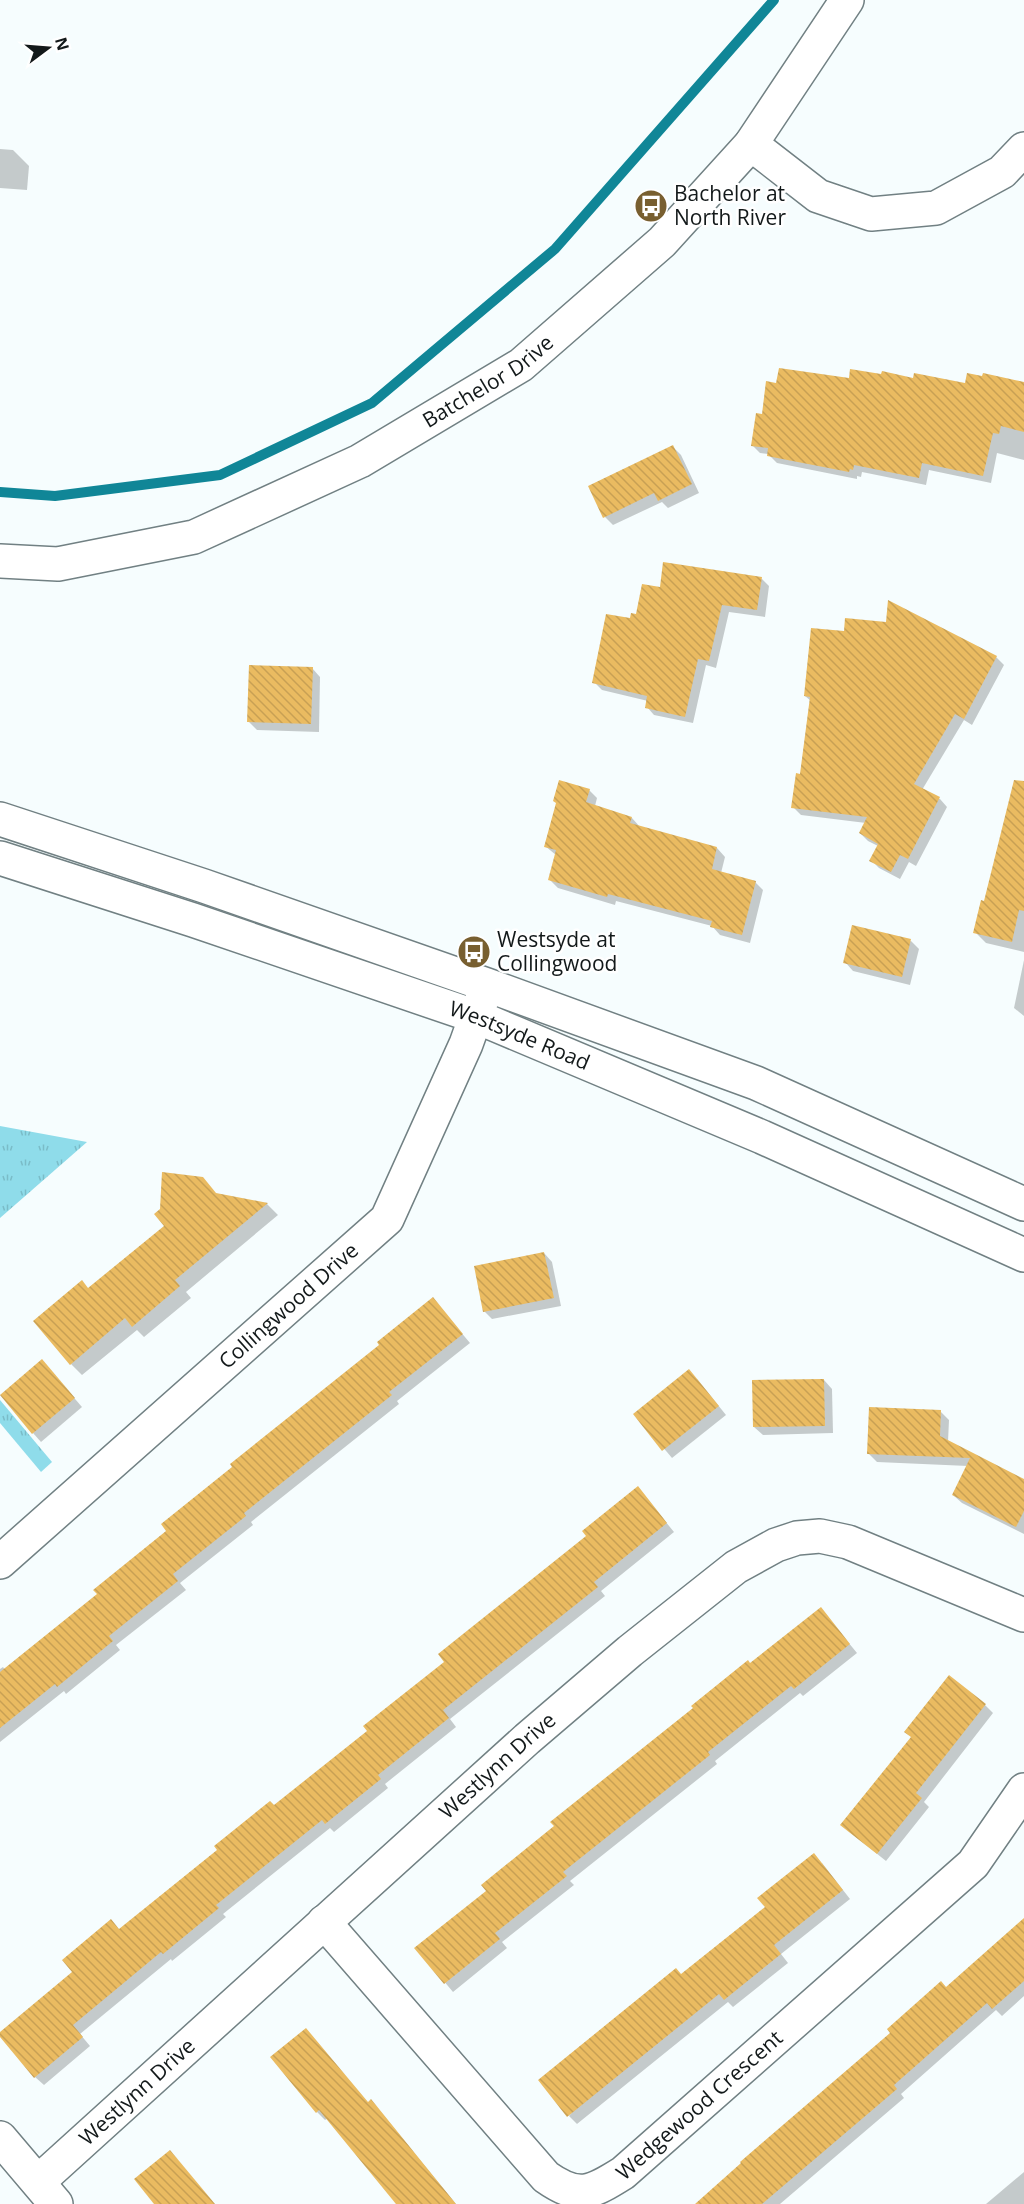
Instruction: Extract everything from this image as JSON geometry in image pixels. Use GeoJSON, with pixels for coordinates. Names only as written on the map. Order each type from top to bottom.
{"type":"FeatureCollection","features":[{"type":"Feature","properties":{"kind":"street","name":"Batchelor Drive"},"geometry":{"type":"LineString","coordinates":[[0,561],[58,564],[194,537],[360,461],[521,365],[662,242],[751,144],[847,0]]}},
{"type":"Feature","properties":{"kind":"street"},"geometry":{"type":"LineString","coordinates":[[751,144],[818,196],[871,214],[936,208],[1002,172],[1024,149]]}},
{"type":"Feature","properties":{"kind":"street","name":"Westsyde Road"},"geometry":{"type":"LineString","coordinates":[[0,819],[204,886],[487,985],[756,1083],[1024,1204]]}},
{"type":"Feature","properties":{"kind":"street","name":"Westsyde Road"},"geometry":{"type":"LineString","coordinates":[[0,858],[193,920],[477,1017],[762,1137],[1024,1255]]}},
{"type":"Feature","properties":{"kind":"street","name":"Collingwood Drive"},"geometry":{"type":"LineString","coordinates":[[0,1562],[387,1219],[477,1017],[487,985]]}},
{"type":"Feature","properties":{"kind":"street","name":"Westlynn Drive"},"geometry":{"type":"LineString","coordinates":[[47,2193],[324,1922],[527,1739],[630,1651],[736,1567],[776,1545],[797,1538],[820,1536],[848,1542],[1024,1615]]}},
{"type":"Feature","properties":{"kind":"street","name":"Wedgewood Crescent"},"geometry":{"type":"LineString","coordinates":[[324,1922],[546,2177],[563,2189],[583,2192],[603,2186],[623,2173],[973,1864],[1024,1791]]}},
{"type":"Feature","properties":{"kind":"street"},"geometry":{"type":"LineString","coordinates":[[0,2138],[47,2193]]}},
{"type":"Feature","properties":{"kind":"green space"},"geometry":{"type":"Polygon","coordinates":[[[0,1126],[87,1142],[0,1218],[0,1126]]]}},
{"type":"Feature","properties":{"kind":"green space"},"geometry":{"type":"Polygon","coordinates":[[[0,1400],[52,1462],[41,1472],[0,1423],[0,1400]]]}},
{"type":"Feature","properties":{"kind":"building"},"geometry":{"type":"Polygon","coordinates":[[[779,368],[849,378],[850,369],[881,374],[882,371],[913,378],[914,373],[965,383],[967,373],[982,376],[983,373],[1024,382],[1024,432],[1001,426],[999,434],[993,433],[983,476],[922,463],[919,478],[854,465],[853,470],[850,469],[849,472],[767,456],[768,448],[751,446],[756,413],[762,414],[766,381],[776,383],[779,368]]]}},
{"type":"Feature","properties":{"kind":"building"},"geometry":{"type":"Polygon","coordinates":[[[673,445],[692,484],[658,501],[654,493],[603,518],[588,486],[673,445]]]}},
{"type":"Feature","properties":{"kind":"building"},"geometry":{"type":"Polygon","coordinates":[[[663,562],[762,577],[757,610],[722,605],[709,661],[698,659],[685,717],[645,708],[647,696],[592,683],[606,614],[630,618],[631,613],[636,614],[642,584],[660,587],[663,562]]]}},
{"type":"Feature","properties":{"kind":"building"},"geometry":{"type":"Polygon","coordinates":[[[888,600],[997,656],[964,719],[955,714],[914,784],[940,797],[908,859],[900,855],[891,872],[869,861],[878,844],[859,833],[867,817],[791,808],[796,773],[800,774],[810,697],[804,696],[811,628],[844,631],[845,618],[886,622],[888,600]]]}},
{"type":"Feature","properties":{"kind":"building"},"geometry":{"type":"Polygon","coordinates":[[[249,665],[313,667],[311,724],[247,722],[249,665]]]}},
{"type":"Feature","properties":{"kind":"building"},"geometry":{"type":"Polygon","coordinates":[[[559,780],[590,789],[586,802],[632,817],[630,823],[717,847],[712,869],[756,881],[742,935],[710,927],[712,921],[608,894],[607,897],[548,880],[556,850],[544,847],[556,803],[553,801],[559,780]]]}},
{"type":"Feature","properties":{"kind":"building"},"geometry":{"type":"Polygon","coordinates":[[[1014,780],[1024,781],[1024,911],[1019,910],[1012,942],[973,933],[981,900],[984,901],[1014,780]]]}},
{"type":"Feature","properties":{"kind":"building"},"geometry":{"type":"Polygon","coordinates":[[[852,925],[911,939],[902,977],[843,963],[852,925]]]}},
{"type":"Feature","properties":{"kind":"building"},"geometry":{"type":"Polygon","coordinates":[[[162,1172],[203,1177],[216,1193],[268,1203],[175,1280],[180,1286],[132,1327],[125,1318],[70,1365],[33,1321],[82,1280],[88,1288],[164,1226],[154,1214],[160,1209],[162,1172]]]}},
{"type":"Feature","properties":{"kind":"building"},"geometry":{"type":"Polygon","coordinates":[[[544,1252],[554,1298],[483,1312],[474,1266],[544,1252]]]}},
{"type":"Feature","properties":{"kind":"building"},"geometry":{"type":"Polygon","coordinates":[[[433,1297],[463,1334],[389,1392],[392,1395],[244,1513],[246,1516],[173,1574],[178,1581],[109,1636],[113,1641],[57,1687],[55,1684],[0,1728],[0,1672],[97,1594],[93,1590],[166,1531],[161,1524],[232,1467],[230,1464],[379,1345],[377,1342],[433,1297]]]}},
{"type":"Feature","properties":{"kind":"building"},"geometry":{"type":"Polygon","coordinates":[[[42,1359],[75,1398],[32,1434],[0,1395],[42,1359]]]}},
{"type":"Feature","properties":{"kind":"building"},"geometry":{"type":"Polygon","coordinates":[[[689,1369],[719,1406],[662,1451],[633,1414],[689,1369]]]}},
{"type":"Feature","properties":{"kind":"building"},"geometry":{"type":"Polygon","coordinates":[[[824,1379],[825,1426],[753,1427],[752,1380],[824,1379]]]}},
{"type":"Feature","properties":{"kind":"building"},"geometry":{"type":"Polygon","coordinates":[[[869,1407],[941,1410],[940,1436],[1024,1479],[1024,1511],[1016,1527],[952,1495],[970,1458],[867,1454],[869,1407]]]}},
{"type":"Feature","properties":{"kind":"building"},"geometry":{"type":"Polygon","coordinates":[[[638,1486],[667,1523],[594,1582],[598,1587],[443,1710],[449,1718],[378,1775],[381,1779],[325,1824],[322,1820],[216,1905],[219,1908],[163,1954],[161,1952],[73,2025],[83,2037],[34,2078],[0,2037],[0,2032],[72,1972],[62,1960],[111,1919],[119,1929],[217,1850],[214,1846],[270,1801],[274,1805],[367,1731],[363,1726],[444,1662],[438,1654],[586,1536],[582,1531],[638,1486]]]}},
{"type":"Feature","properties":{"kind":"building"},"geometry":{"type":"Polygon","coordinates":[[[821,1607],[850,1644],[794,1689],[791,1686],[708,1752],[710,1755],[563,1872],[567,1876],[495,1933],[500,1939],[444,1984],[414,1948],[486,1891],[481,1885],[554,1826],[550,1822],[693,1708],[691,1706],[748,1660],[750,1663],[821,1607]]]}},
{"type":"Feature","properties":{"kind":"building"},"geometry":{"type":"Polygon","coordinates":[[[949,1675],[986,1704],[916,1793],[922,1798],[877,1854],[840,1825],[911,1737],[904,1732],[949,1675]]]}},
{"type":"Feature","properties":{"kind":"building"},"geometry":{"type":"Polygon","coordinates":[[[814,1853],[843,1890],[774,1945],[781,1954],[724,2000],[719,1994],[567,2117],[538,2080],[676,1968],[681,1974],[765,1907],[757,1898],[814,1853]]]}},
{"type":"Feature","properties":{"kind":"building"},"geometry":{"type":"Polygon","coordinates":[[[1024,1918],[1024,1981],[992,2009],[987,2003],[894,2085],[897,2089],[762,2204],[695,2204],[740,2162],[890,2033],[887,2029],[941,1981],[946,1987],[1024,1918]]]}},
{"type":"Feature","properties":{"kind":"building"},"geometry":{"type":"Polygon","coordinates":[[[306,2028],[368,2102],[371,2099],[456,2204],[396,2204],[319,2110],[316,2113],[270,2057],[306,2028]]]}},
{"type":"Feature","properties":{"kind":"building"},"geometry":{"type":"Polygon","coordinates":[[[170,2150],[215,2204],[154,2204],[134,2179],[170,2150]]]}},
{"type":"Feature","properties":{"kind":"waterway"},"geometry":{"type":"LineString","coordinates":[[0,492],[55,496],[220,475],[372,403],[555,249],[774,0]]}},
{"type":"Feature","properties":{"kind":"place","name":"Bachelor at North River"},"geometry":{"type":"Point","coordinates":[651,206]}},
{"type":"Feature","properties":{"kind":"place","name":"Westsyde at Collingwood"},"geometry":{"type":"Point","coordinates":[474,952]}}]}
